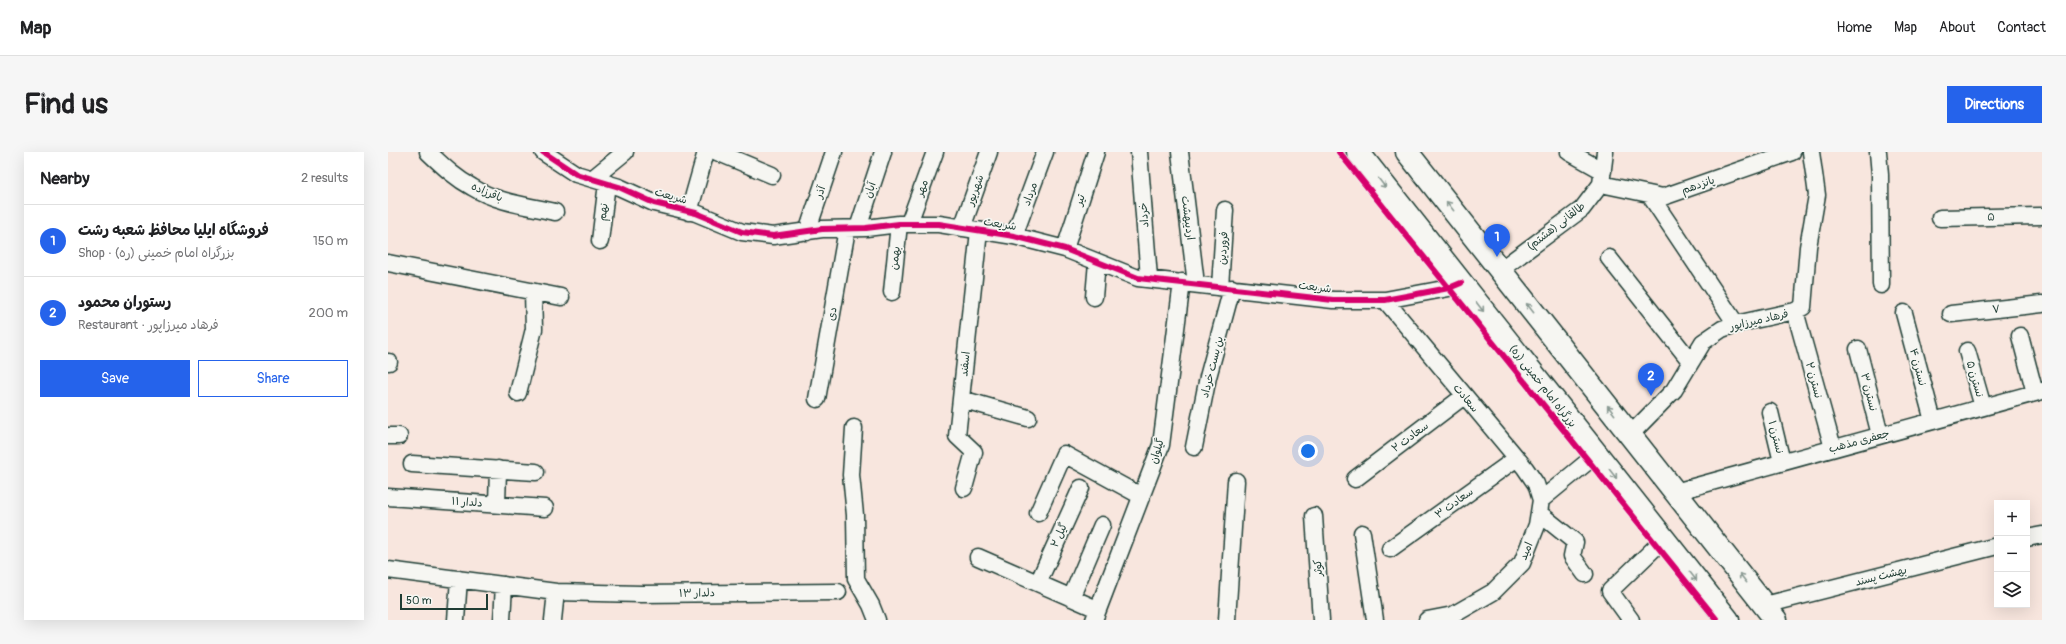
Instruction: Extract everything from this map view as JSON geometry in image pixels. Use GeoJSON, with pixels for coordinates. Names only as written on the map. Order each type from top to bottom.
{"type":"FeatureCollection","features":[{"type":"Feature","properties":{"kind":"highway","name":"بزرگراه امام خمینی (ره)"},"geometry":{"type":"LineString","coordinates":[[1358,152],[1728,620]]}},
{"type":"Feature","properties":{"kind":"highway"},"geometry":{"type":"LineString","coordinates":[[1407,152],[1770,613]]}},
{"type":"Feature","properties":{"kind":"street","name":"باقرزاده"},"geometry":{"type":"LineString","coordinates":[[428,152],[448,171],[473,188],[511,203],[555,212]]}},
{"type":"Feature","properties":{"kind":"street","name":"شریعت"},"geometry":{"type":"LineString","coordinates":[[543,152],[576,174],[600,181],[654,203],[689,212],[742,232],[773,236],[904,224],[939,224],[1014,236],[1065,249],[1138,278],[1149,278],[1333,300],[1385,300],[1449,288],[1461,283]]}},
{"type":"Feature","properties":{"kind":"street"},"geometry":{"type":"LineString","coordinates":[[600,181],[625,152]]}},
{"type":"Feature","properties":{"kind":"street"},"geometry":{"type":"LineString","coordinates":[[689,212],[706,152]]}},
{"type":"Feature","properties":{"kind":"street"},"geometry":{"type":"LineString","coordinates":[[717,152],[772,175]]}},
{"type":"Feature","properties":{"kind":"street","name":"آذر"},"geometry":{"type":"LineString","coordinates":[[806,232],[834,152]]}},
{"type":"Feature","properties":{"kind":"street","name":"آبان"},"geometry":{"type":"LineString","coordinates":[[852,229],[883,152]]}},
{"type":"Feature","properties":{"kind":"street","name":"مهر"},"geometry":{"type":"LineString","coordinates":[[904,224],[935,152]]}},
{"type":"Feature","properties":{"kind":"street","name":"شهریور"},"geometry":{"type":"LineString","coordinates":[[962,228],[989,152]]}},
{"type":"Feature","properties":{"kind":"street","name":"مرداد"},"geometry":{"type":"LineString","coordinates":[[1014,236],[1045,152]]}},
{"type":"Feature","properties":{"kind":"street","name":"تیر"},"geometry":{"type":"LineString","coordinates":[[1065,249],[1096,152]]}},
{"type":"Feature","properties":{"kind":"street","name":"خرداد"},"geometry":{"type":"LineString","coordinates":[[1138,152],[1149,278]]}},
{"type":"Feature","properties":{"kind":"street","name":"اردیبهشت"},"geometry":{"type":"LineString","coordinates":[[1180,152],[1189,283]]}},
{"type":"Feature","properties":{"kind":"street","name":"پانزدهم"},"geometry":{"type":"LineString","coordinates":[[1569,152],[1602,177],[1649,194],[1663,197],[1792,152]]}},
{"type":"Feature","properties":{"kind":"street","name":"طالقانی (هشتم)"},"geometry":{"type":"LineString","coordinates":[[1500,270],[1582,209],[1602,177],[1605,152]]}},
{"type":"Feature","properties":{"kind":"street"},"geometry":{"type":"LineString","coordinates":[[1795,311],[1803,307],[1808,247],[1817,195],[1811,152]]}},
{"type":"Feature","properties":{"kind":"street"},"geometry":{"type":"LineString","coordinates":[[1878,152],[1880,175],[1881,285]]}},
{"type":"Feature","properties":{"kind":"street","name":"نهم"},"geometry":{"type":"LineString","coordinates":[[600,181],[600,241]]}},
{"type":"Feature","properties":{"kind":"street"},"geometry":{"type":"LineString","coordinates":[[1649,194],[1736,324]]}},
{"type":"Feature","properties":{"kind":"street","name":"فروردین"},"geometry":{"type":"LineString","coordinates":[[1225,210],[1226,287]]}},
{"type":"Feature","properties":{"kind":"street","name":"۵"},"geometry":{"type":"LineString","coordinates":[[1940,218],[2042,216]]}},
{"type":"Feature","properties":{"kind":"street","name":"بهمن"},"geometry":{"type":"LineString","coordinates":[[892,292],[904,224]]}},
{"type":"Feature","properties":{"kind":"street","name":"دی"},"geometry":{"type":"LineString","coordinates":[[816,399],[852,229]]}},
{"type":"Feature","properties":{"kind":"street","name":"اسفند"},"geometry":{"type":"LineString","coordinates":[[964,488],[974,452],[957,436],[979,231]]}},
{"type":"Feature","properties":{"kind":"street"},"geometry":{"type":"LineString","coordinates":[[1609,258],[1691,362]]}},
{"type":"Feature","properties":{"kind":"street"},"geometry":{"type":"LineString","coordinates":[[1094,297],[1097,262]]}},
{"type":"Feature","properties":{"kind":"street"},"geometry":{"type":"LineString","coordinates":[[388,263],[561,297]]}},
{"type":"Feature","properties":{"kind":"street","name":"گیلوان"},"geometry":{"type":"LineString","coordinates":[[978,557],[1071,598],[1095,615],[1161,445],[1189,283]]}},
{"type":"Feature","properties":{"kind":"street","name":"بن بست خرداد"},"geometry":{"type":"LineString","coordinates":[[1194,446],[1226,287]]}},
{"type":"Feature","properties":{"kind":"street"},"geometry":{"type":"LineString","coordinates":[[518,393],[534,329],[533,292]]}},
{"type":"Feature","properties":{"kind":"street","name":"سعادت"},"geometry":{"type":"LineString","coordinates":[[1385,300],[1517,458],[1536,484],[1540,506]]}},
{"type":"Feature","properties":{"kind":"street","name":"۷"},"geometry":{"type":"LineString","coordinates":[[1951,314],[2042,304]]}},
{"type":"Feature","properties":{"kind":"street","name":"فرهاد میرزاپور"},"geometry":{"type":"LineString","coordinates":[[1630,435],[1674,390],[1703,342],[1722,328],[1795,311]]}},
{"type":"Feature","properties":{"kind":"street","name":"نسترن ۲"},"geometry":{"type":"LineString","coordinates":[[1795,311],[1833,448]]}},
{"type":"Feature","properties":{"kind":"street","name":"نسترن ۴"},"geometry":{"type":"LineString","coordinates":[[1904,313],[1933,421]]}},
{"type":"Feature","properties":{"kind":"street"},"geometry":{"type":"LineString","coordinates":[[2020,336],[2038,392]]}},
{"type":"Feature","properties":{"kind":"street","name":"نسترن ۳"},"geometry":{"type":"LineString","coordinates":[[1858,349],[1880,435]]}},
{"type":"Feature","properties":{"kind":"street","name":"نسترن ۵"},"geometry":{"type":"LineString","coordinates":[[1967,350],[1983,407]]}},
{"type":"Feature","properties":{"kind":"street","name":"جعفری مذهب"},"geometry":{"type":"LineString","coordinates":[[1675,492],[2038,392]]}},
{"type":"Feature","properties":{"kind":"street","name":"سعادت ۲"},"geometry":{"type":"LineString","coordinates":[[1355,479],[1464,396]]}},
{"type":"Feature","properties":{"kind":"street"},"geometry":{"type":"LineString","coordinates":[[961,399],[1028,418]]}},
{"type":"Feature","properties":{"kind":"street","name":"نسترن ۱"},"geometry":{"type":"LineString","coordinates":[[1770,412],[1782,462]]}},
{"type":"Feature","properties":{"kind":"street"},"geometry":{"type":"LineString","coordinates":[[854,428],[851,475],[855,515],[856,580],[871,605],[877,620]]}},
{"type":"Feature","properties":{"kind":"street"},"geometry":{"type":"LineString","coordinates":[[1038,513],[1064,454],[1141,496]]}},
{"type":"Feature","properties":{"kind":"street"},"geometry":{"type":"LineString","coordinates":[[1585,574],[1572,556],[1575,542],[1540,506],[1597,454]]}},
{"type":"Feature","properties":{"kind":"street","name":"سعادت ۳"},"geometry":{"type":"LineString","coordinates":[[1390,548],[1517,458]]}},
{"type":"Feature","properties":{"kind":"street"},"geometry":{"type":"LineString","coordinates":[[412,464],[536,472]]}},
{"type":"Feature","properties":{"kind":"street"},"geometry":{"type":"LineString","coordinates":[[497,504],[498,470]]}},
{"type":"Feature","properties":{"kind":"street"},"geometry":{"type":"LineString","coordinates":[[1227,620],[1236,481]]}},
{"type":"Feature","properties":{"kind":"street","name":"گیل ۲"},"geometry":{"type":"LineString","coordinates":[[1038,583],[1081,488]]}},
{"type":"Feature","properties":{"kind":"street","name":"دلدار ۱۱"},"geometry":{"type":"LineString","coordinates":[[388,497],[545,508]]}},
{"type":"Feature","properties":{"kind":"street","name":"امید"},"geometry":{"type":"LineString","coordinates":[[1427,620],[1453,615],[1493,592],[1522,563],[1537,525],[1540,506]]}},
{"type":"Feature","properties":{"kind":"street","name":"کوثر"},"geometry":{"type":"LineString","coordinates":[[1314,516],[1322,620]]}},
{"type":"Feature","properties":{"kind":"street"},"geometry":{"type":"LineString","coordinates":[[1071,598],[1102,525]]}},
{"type":"Feature","properties":{"kind":"street"},"geometry":{"type":"LineString","coordinates":[[1362,533],[1375,620]]}},
{"type":"Feature","properties":{"kind":"street"},"geometry":{"type":"LineString","coordinates":[[2030,537],[2042,535]]}},
{"type":"Feature","properties":{"kind":"street"},"geometry":{"type":"LineString","coordinates":[[1631,620],[1610,591],[1664,539]]}},
{"type":"Feature","properties":{"kind":"street","name":"بهشت پسند"},"geometry":{"type":"LineString","coordinates":[[1770,613],[1994,547]]}},
{"type":"Feature","properties":{"kind":"street","name":"دلدار ۱۳"},"geometry":{"type":"LineString","coordinates":[[388,570],[556,592],[641,594],[838,592]]}},
{"type":"Feature","properties":{"kind":"street"},"geometry":{"type":"LineString","coordinates":[[456,620],[459,579]]}},
{"type":"Feature","properties":{"kind":"street"},"geometry":{"type":"LineString","coordinates":[[502,620],[504,585]]}},
{"type":"Feature","properties":{"kind":"street"},"geometry":{"type":"LineString","coordinates":[[553,620],[556,592]]}},
{"type":"Feature","properties":{"kind":"cycle path"},"geometry":{"type":"LineString","coordinates":[[543,152],[576,174],[619,187],[654,203],[696,213],[742,232],[773,236],[822,229],[866,228],[899,224],[939,224],[1014,236],[1065,249],[1138,278],[1333,300],[1385,300],[1449,288],[1461,283]]}},
{"type":"Feature","properties":{"kind":"cycle path"},"geometry":{"type":"LineString","coordinates":[[1339,152],[1717,620]]}},
{"type":"Feature","properties":{"kind":"place","name":"فروشگاه ایلیا محافظ شعبه رشت"},"geometry":{"type":"Point","coordinates":[1497,257]}},
{"type":"Feature","properties":{"kind":"place","name":"رستوران محمود"},"geometry":{"type":"Point","coordinates":[1651,396]}}]}
